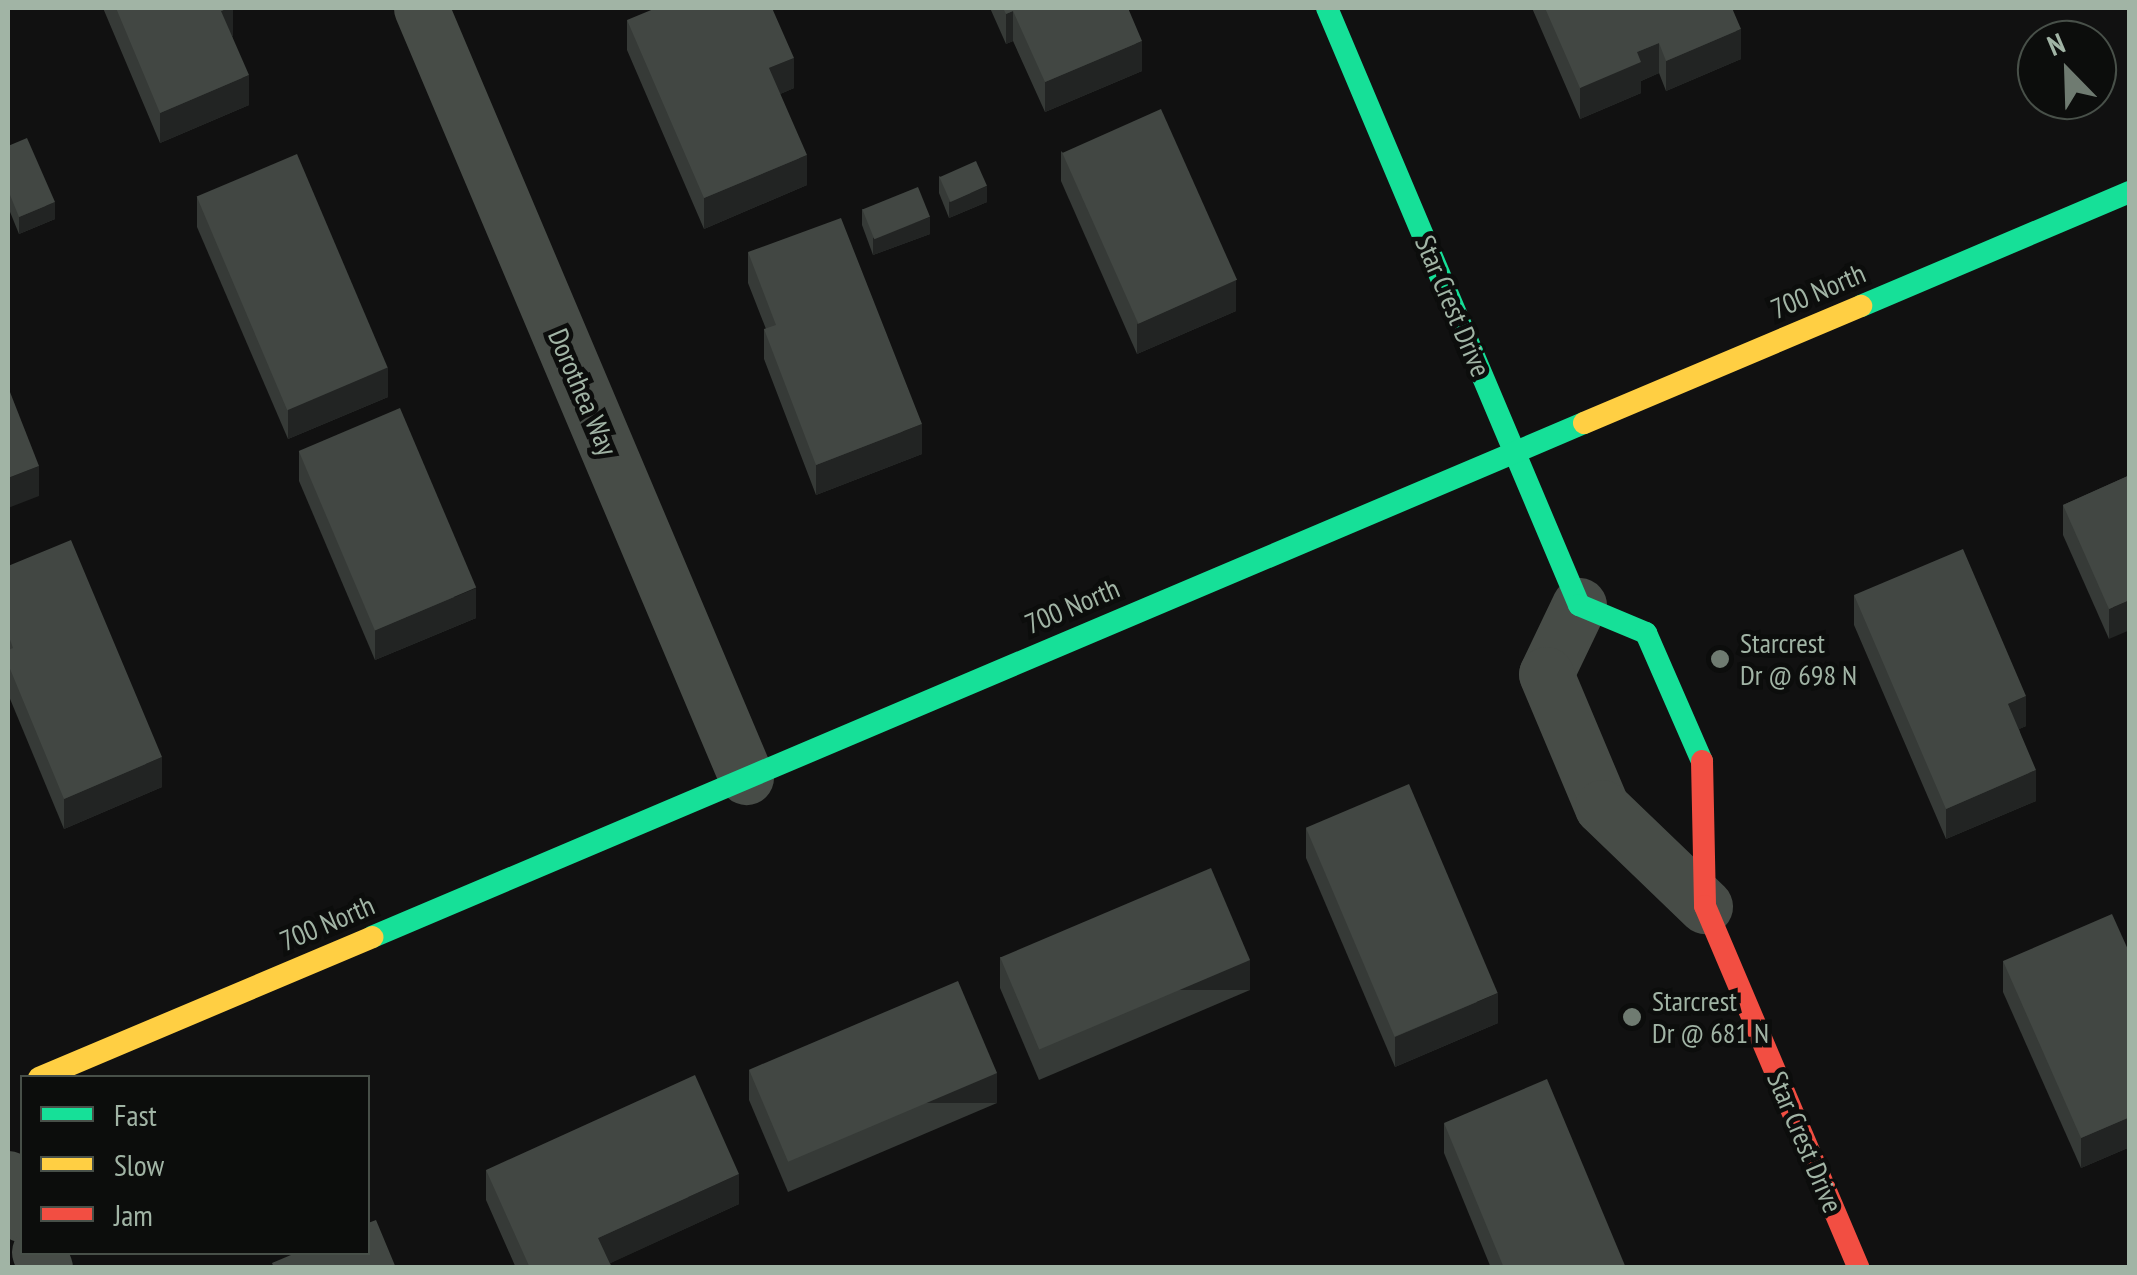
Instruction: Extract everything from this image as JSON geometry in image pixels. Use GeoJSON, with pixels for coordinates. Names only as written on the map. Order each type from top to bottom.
{"type":"FeatureCollection","features":[{"type":"Feature","properties":{"kind":"main road","name":"Star Crest Drive"},"geometry":{"type":"LineString","coordinates":[[1327,8],[1579,605],[1646,634],[1704,766],[1705,906],[1859,1268]]}},
{"type":"Feature","properties":{"kind":"main road","name":"700 North"},"geometry":{"type":"LineString","coordinates":[[46,1075],[2130,192]]}},
{"type":"Feature","properties":{"kind":"street","name":"Dorothea Way"},"geometry":{"type":"LineString","coordinates":[[420,8],[746,777]]}},
{"type":"Feature","properties":{"kind":"street","name":"Star Crest Drive"},"geometry":{"type":"LineString","coordinates":[[1579,605],[1546,674],[1602,807],[1705,906]]}},
{"type":"Feature","properties":{"kind":"street"},"geometry":{"type":"LineString","coordinates":[[8,1178],[20,1209]]}},
{"type":"Feature","properties":{"kind":"building"},"geometry":{"type":"Polygon","coordinates":[[[116,8],[229,8],[221,11],[249,75],[160,113],[116,8]]]}},
{"type":"Feature","properties":{"kind":"building"},"geometry":{"type":"Polygon","coordinates":[[[656,8],[772,8],[794,58],[769,68],[807,155],[704,198],[627,20],[656,8]]]}},
{"type":"Feature","properties":{"kind":"building"},"geometry":{"type":"Polygon","coordinates":[[[1003,8],[1128,8],[1142,41],[1045,82],[1013,11],[1006,14],[1003,8]]]}},
{"type":"Feature","properties":{"kind":"building"},"geometry":{"type":"Polygon","coordinates":[[[1545,8],[1732,8],[1741,29],[1666,61],[1659,43],[1637,52],[1641,62],[1580,88],[1545,8]]]}},
{"type":"Feature","properties":{"kind":"building"},"geometry":{"type":"Polygon","coordinates":[[[1161,109],[1237,280],[1138,324],[1062,153],[1161,109]]]}},
{"type":"Feature","properties":{"kind":"building"},"geometry":{"type":"Polygon","coordinates":[[[27,138],[55,202],[19,217],[8,190],[8,146],[27,138]]]}},
{"type":"Feature","properties":{"kind":"building"},"geometry":{"type":"Polygon","coordinates":[[[297,154],[388,368],[287,410],[197,197],[297,154]]]}},
{"type":"Feature","properties":{"kind":"building"},"geometry":{"type":"Polygon","coordinates":[[[976,161],[987,186],[950,202],[939,177],[976,161]]]}},
{"type":"Feature","properties":{"kind":"building"},"geometry":{"type":"Polygon","coordinates":[[[918,187],[930,217],[874,239],[862,209],[918,187]]]}},
{"type":"Feature","properties":{"kind":"building"},"geometry":{"type":"Polygon","coordinates":[[[841,218],[922,424],[816,465],[764,329],[776,325],[748,252],[841,218]]]}},
{"type":"Feature","properties":{"kind":"building"},"geometry":{"type":"Polygon","coordinates":[[[8,387],[39,466],[8,478],[8,387]]]}},
{"type":"Feature","properties":{"kind":"building"},"geometry":{"type":"Polygon","coordinates":[[[400,408],[476,587],[375,630],[299,451],[400,408]]]}},
{"type":"Feature","properties":{"kind":"building"},"geometry":{"type":"Polygon","coordinates":[[[2130,475],[2130,600],[2109,609],[2063,505],[2130,475]]]}},
{"type":"Feature","properties":{"kind":"building"},"geometry":{"type":"Polygon","coordinates":[[[71,540],[162,757],[64,799],[8,664],[8,650],[13,648],[8,634],[8,566],[71,540]]]}},
{"type":"Feature","properties":{"kind":"building"},"geometry":{"type":"Polygon","coordinates":[[[1963,549],[2026,696],[2008,704],[2036,770],[1946,809],[1854,595],[1963,549]]]}},
{"type":"Feature","properties":{"kind":"building"},"geometry":{"type":"Polygon","coordinates":[[[1409,784],[1498,993],[1395,1037],[1306,828],[1409,784]]]}},
{"type":"Feature","properties":{"kind":"building"},"geometry":{"type":"Polygon","coordinates":[[[1211,868],[1250,960],[1039,1050],[1000,957],[1211,868]]]}},
{"type":"Feature","properties":{"kind":"building"},"geometry":{"type":"Polygon","coordinates":[[[2112,914],[2130,954],[2130,1117],[2081,1138],[2003,961],[2112,914]]]}},
{"type":"Feature","properties":{"kind":"building"},"geometry":{"type":"Polygon","coordinates":[[[958,981],[997,1073],[788,1162],[749,1070],[958,981]]]}},
{"type":"Feature","properties":{"kind":"building"},"geometry":{"type":"Polygon","coordinates":[[[695,1075],[739,1174],[598,1238],[612,1268],[530,1268],[486,1170],[695,1075]]]}},
{"type":"Feature","properties":{"kind":"building"},"geometry":{"type":"Polygon","coordinates":[[[1547,1079],[1626,1268],[1504,1268],[1444,1123],[1547,1079]]]}},
{"type":"Feature","properties":{"kind":"building"},"geometry":{"type":"Polygon","coordinates":[[[376,1220],[396,1268],[274,1268],[272,1263],[291,1255],[370,1255],[370,1222],[376,1220]]]}},
{"type":"Feature","properties":{"kind":"traffic: fast"},"geometry":{"type":"LineString","coordinates":[[1327,8],[1579,605],[1646,633],[1702,761]]}},
{"type":"Feature","properties":{"kind":"traffic: fast"},"geometry":{"type":"LineString","coordinates":[[1861,306],[2130,192]]}},
{"type":"Feature","properties":{"kind":"traffic: fast"},"geometry":{"type":"LineString","coordinates":[[372,937],[1584,423]]}},
{"type":"Feature","properties":{"kind":"traffic: slow"},"geometry":{"type":"LineString","coordinates":[[1584,423],[1861,306]]}},
{"type":"Feature","properties":{"kind":"traffic: slow"},"geometry":{"type":"LineString","coordinates":[[46,1075],[372,937]]}},
{"type":"Feature","properties":{"kind":"traffic: jam"},"geometry":{"type":"LineString","coordinates":[[1702,761],[1705,906],[1859,1268]]}},
{"type":"Feature","properties":{"kind":"place","name":"Starcrest Dr @ 698 N"},"geometry":{"type":"Point","coordinates":[1720,659]}},
{"type":"Feature","properties":{"kind":"place","name":"Starcrest Dr @ 681 N"},"geometry":{"type":"Point","coordinates":[1632,1017]}}]}
